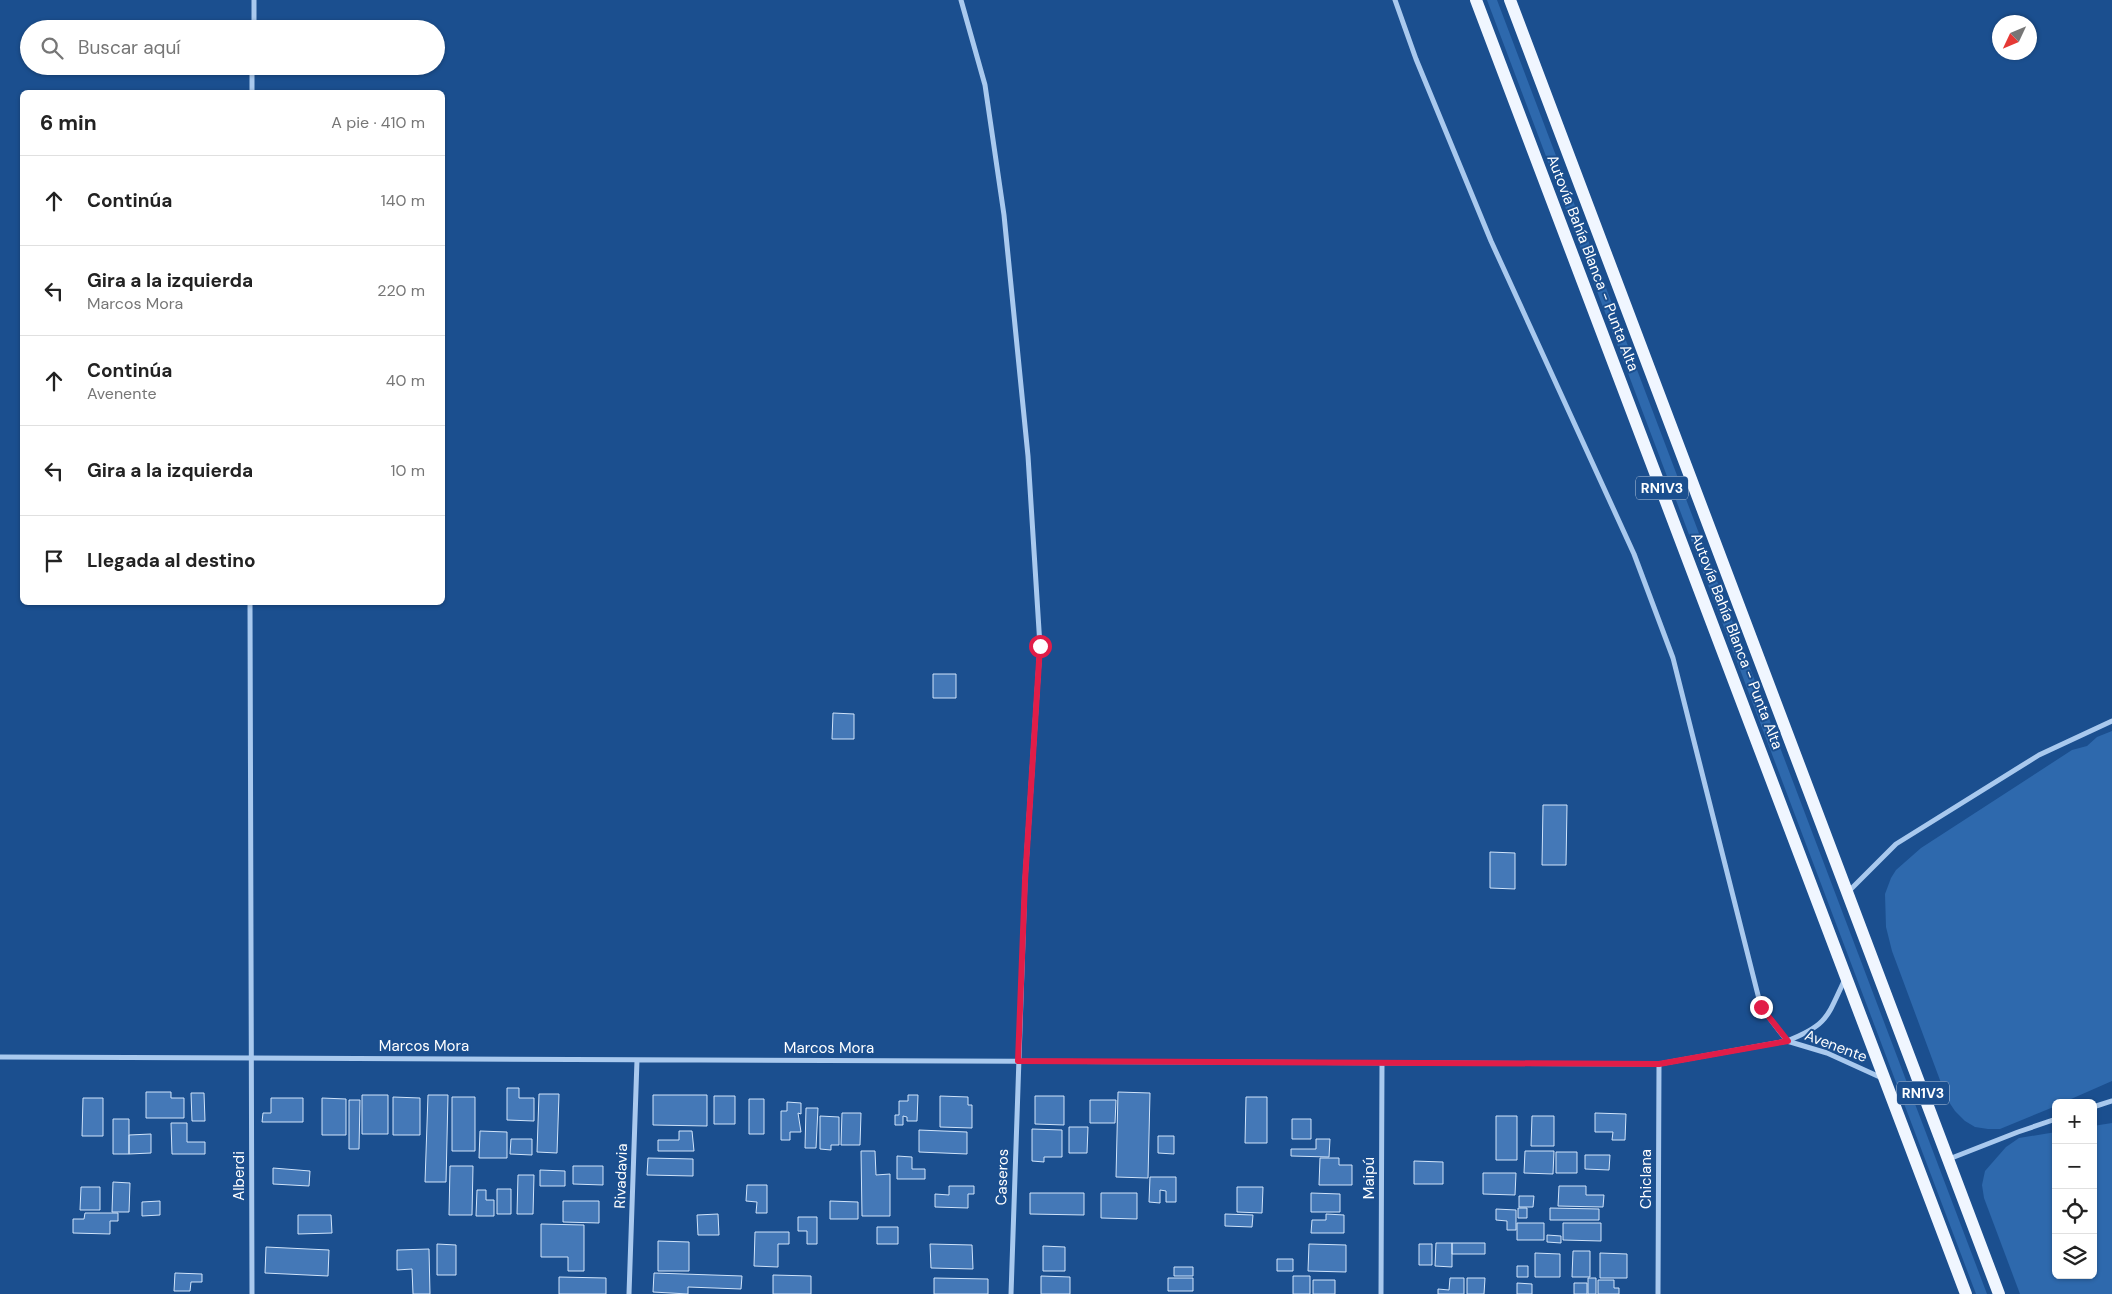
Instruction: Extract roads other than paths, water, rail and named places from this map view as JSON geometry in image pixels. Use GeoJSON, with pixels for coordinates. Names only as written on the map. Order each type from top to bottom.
{"type":"FeatureCollection","features":[{"type":"Feature","properties":{"kind":"main road","name":"Autovía Bahía Blanca - Punta Alta"},"geometry":{"type":"LineString","coordinates":[[1476,0],[1966,1294]]}},
{"type":"Feature","properties":{"kind":"main road","name":"Autovía Bahía Blanca - Punta Alta"},"geometry":{"type":"LineString","coordinates":[[1510,0],[1999,1294]]}},
{"type":"Feature","properties":{"kind":"street"},"geometry":{"type":"LineString","coordinates":[[254,0],[254,20]]}},
{"type":"Feature","properties":{"kind":"street","name":"Caseros"},"geometry":{"type":"LineString","coordinates":[[961,0],[985,85],[1004,214],[1028,456],[1040,646],[1025,881],[1012,1294]]}},
{"type":"Feature","properties":{"kind":"street"},"geometry":{"type":"LineString","coordinates":[[1395,0],[1416,59],[1491,242],[1634,554],[1673,658],[1761,1007],[1788,1041],[1812,1032],[1827,1017],[1846,977]]}},
{"type":"Feature","properties":{"kind":"street"},"geometry":{"type":"LineString","coordinates":[[252,75],[252,90]]}},
{"type":"Feature","properties":{"kind":"street","name":"Alberdi"},"geometry":{"type":"LineString","coordinates":[[250,605],[252,1294]]}},
{"type":"Feature","properties":{"kind":"street"},"geometry":{"type":"LineString","coordinates":[[1848,893],[1896,844],[2039,755],[2112,721]]}},
{"type":"Feature","properties":{"kind":"street","name":"Avenente"},"geometry":{"type":"LineString","coordinates":[[1659,1064],[1788,1041],[1827,1053],[1885,1079]]}},
{"type":"Feature","properties":{"kind":"street","name":"Marcos Mora"},"geometry":{"type":"LineString","coordinates":[[0,1056],[1659,1064]]}},
{"type":"Feature","properties":{"kind":"street","name":"Rivadavia"},"geometry":{"type":"LineString","coordinates":[[629,1294],[637,1060]]}},
{"type":"Feature","properties":{"kind":"street","name":"Maipú"},"geometry":{"type":"LineString","coordinates":[[1381,1294],[1382,1063]]}},
{"type":"Feature","properties":{"kind":"street","name":"Chiclana"},"geometry":{"type":"LineString","coordinates":[[1658,1294],[1659,1064]]}},
{"type":"Feature","properties":{"kind":"street"},"geometry":{"type":"LineString","coordinates":[[2097,1106],[2111,1101]]}},
{"type":"Feature","properties":{"kind":"street"},"geometry":{"type":"LineString","coordinates":[[1948,1159],[2052,1120]]}}]}
